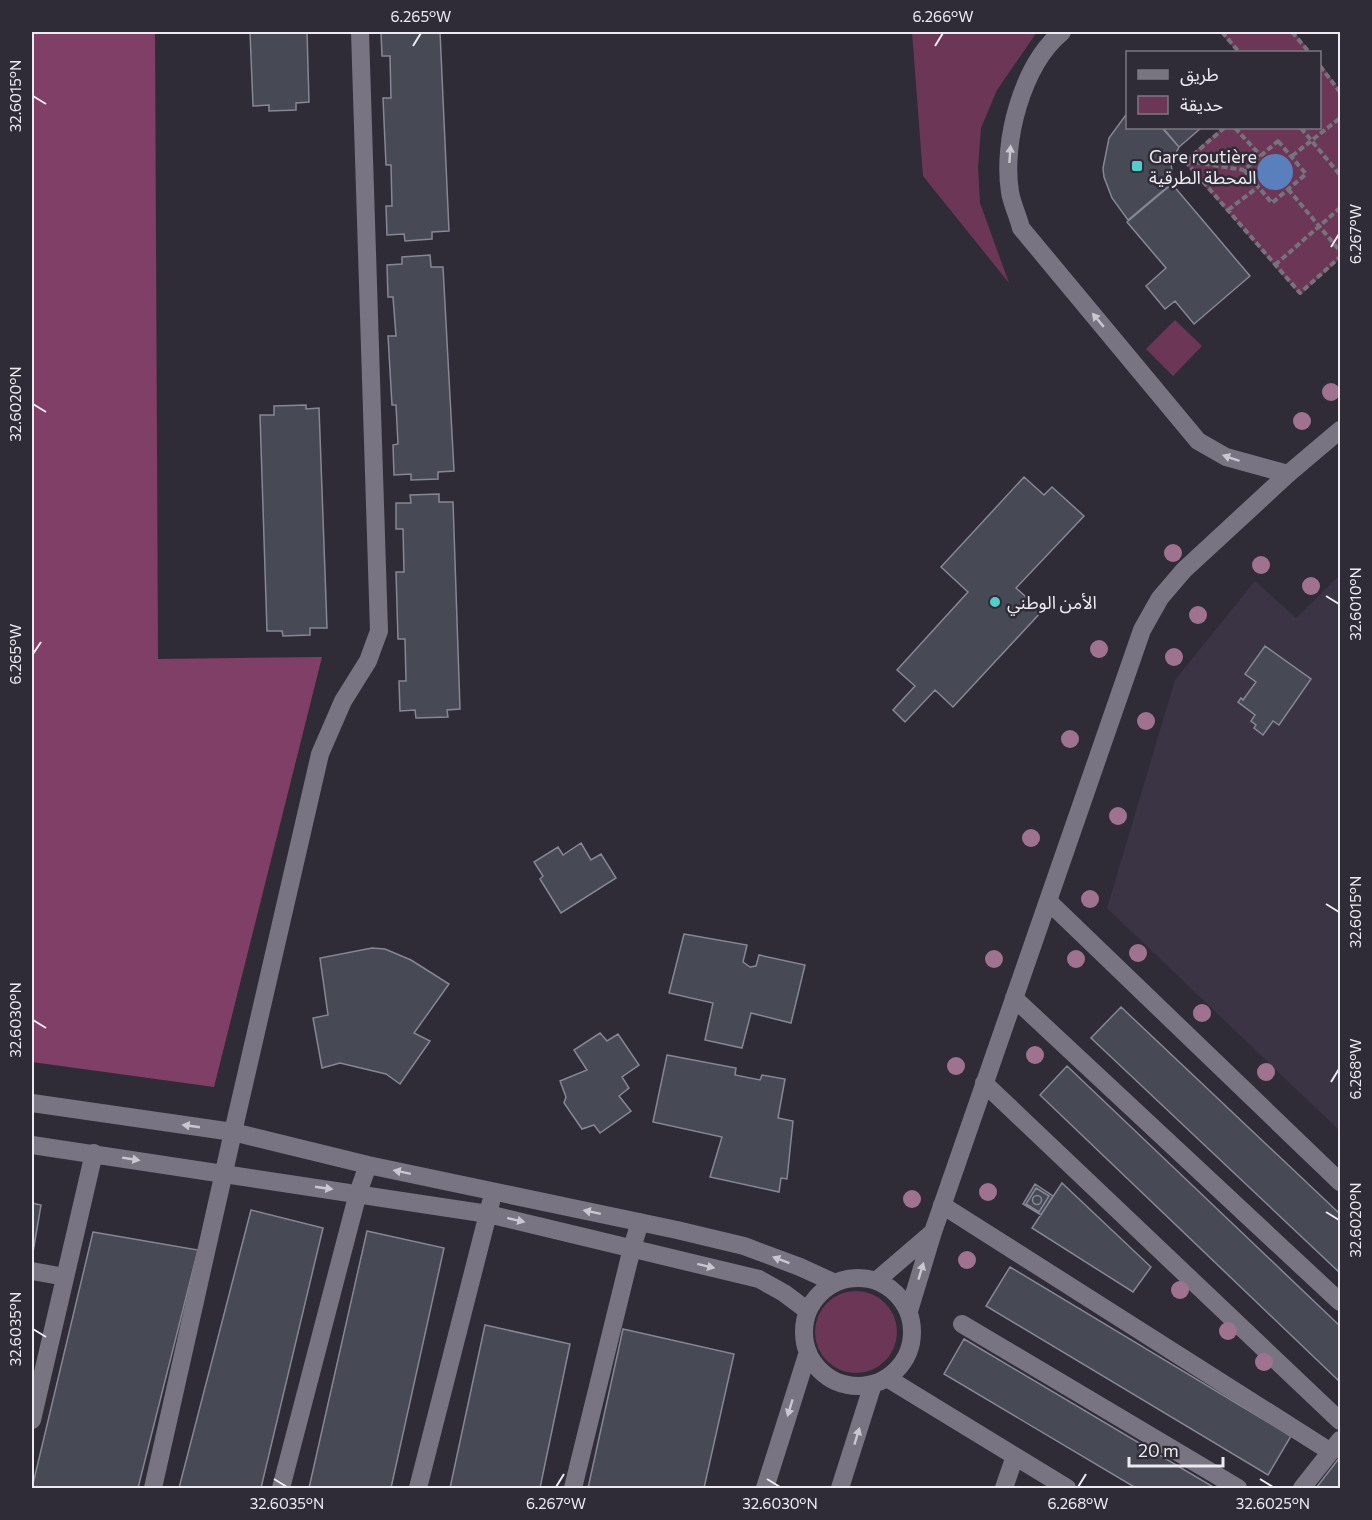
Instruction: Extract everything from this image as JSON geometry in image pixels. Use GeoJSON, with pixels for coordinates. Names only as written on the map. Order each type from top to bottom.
{"type":"FeatureCollection","features":[{"type":"Feature","properties":{"kind":"street"},"geometry":{"type":"LineString","coordinates":[[153,1488],[232,1132],[320,754],[343,701],[368,661],[379,631],[360,32]]}},
{"type":"Feature","properties":{"kind":"street"},"geometry":{"type":"LineString","coordinates":[[1062,32],[1041,55],[1028,80],[1015,117],[1009,155],[1010,192],[1021,228],[1198,441],[1226,457],[1288,474]]}},
{"type":"Feature","properties":{"kind":"street"},"geometry":{"type":"LineString","coordinates":[[909,1311],[942,1205],[1142,630],[1160,598],[1184,570],[1288,474],[1341,429]]}},
{"type":"Feature","properties":{"kind":"street"},"geometry":{"type":"LineString","coordinates":[[1048,901],[1341,1182]]}},
{"type":"Feature","properties":{"kind":"street"},"geometry":{"type":"LineString","coordinates":[[1014,998],[1341,1302]]}},
{"type":"Feature","properties":{"kind":"street"},"geometry":{"type":"LineString","coordinates":[[984,1083],[1341,1421]]}},
{"type":"Feature","properties":{"kind":"street"},"geometry":{"type":"LineString","coordinates":[[32,1103],[232,1132],[368,1165],[640,1222],[744,1246],[835,1283]]}},
{"type":"Feature","properties":{"kind":"street"},"geometry":{"type":"LineString","coordinates":[[32,1144],[488,1214],[759,1280],[784,1293],[808,1311]]}},
{"type":"Feature","properties":{"kind":"street"},"geometry":{"type":"LineString","coordinates":[[32,1416],[94,1154]]}},
{"type":"Feature","properties":{"kind":"street"},"geometry":{"type":"LineString","coordinates":[[281,1488],[358,1193],[368,1165]]}},
{"type":"Feature","properties":{"kind":"street"},"geometry":{"type":"LineString","coordinates":[[418,1488],[493,1190]]}},
{"type":"Feature","properties":{"kind":"street"},"geometry":{"type":"LineString","coordinates":[[942,1205],[1336,1446],[1302,1488]]}},
{"type":"Feature","properties":{"kind":"street"},"geometry":{"type":"LineString","coordinates":[[573,1488],[640,1222]]}},
{"type":"Feature","properties":{"kind":"street"},"geometry":{"type":"LineString","coordinates":[[876,1281],[933,1232]]}},
{"type":"Feature","properties":{"kind":"street"},"geometry":{"type":"LineString","coordinates":[[32,1271],[65,1277]]}},
{"type":"Feature","properties":{"kind":"street"},"geometry":{"type":"LineString","coordinates":[[858,1277],[876,1281],[890,1288],[901,1298],[909,1311],[912,1333],[908,1355],[899,1368],[880,1381],[858,1386],[842,1383],[828,1377],[816,1366],[808,1353],[805,1324],[808,1311],[820,1293],[835,1283],[858,1277]]}},
{"type":"Feature","properties":{"kind":"street"},"geometry":{"type":"LineString","coordinates":[[962,1324],[1238,1488]]}},
{"type":"Feature","properties":{"kind":"street"},"geometry":{"type":"LineString","coordinates":[[765,1488],[808,1353]]}},
{"type":"Feature","properties":{"kind":"street"},"geometry":{"type":"LineString","coordinates":[[880,1381],[1015,1456],[1066,1488]]}},
{"type":"Feature","properties":{"kind":"street"},"geometry":{"type":"LineString","coordinates":[[840,1488],[880,1381]]}},
{"type":"Feature","properties":{"kind":"street"},"geometry":{"type":"LineString","coordinates":[[1004,1488],[1015,1456]]}},
{"type":"Feature","properties":{"kind":"path"},"geometry":{"type":"LineString","coordinates":[[1222,32],[1238,51]]}},
{"type":"Feature","properties":{"kind":"path"},"geometry":{"type":"LineString","coordinates":[[1292,32],[1308,51]]}},
{"type":"Feature","properties":{"kind":"path"},"geometry":{"type":"LineString","coordinates":[[1321,67],[1341,92]]}},
{"type":"Feature","properties":{"kind":"path"},"geometry":{"type":"LineString","coordinates":[[1292,156],[1341,118]]}},
{"type":"Feature","properties":{"kind":"path"},"geometry":{"type":"LineString","coordinates":[[1185,161],[1223,129]]}},
{"type":"Feature","properties":{"kind":"path"},"geometry":{"type":"LineString","coordinates":[[1236,129],[1261,156]]}},
{"type":"Feature","properties":{"kind":"path"},"geometry":{"type":"LineString","coordinates":[[1302,129],[1341,175]]}},
{"type":"Feature","properties":{"kind":"path"},"geometry":{"type":"LineString","coordinates":[[1185,161],[1244,170],[1272,203],[1306,174],[1278,141],[1244,170]]}},
{"type":"Feature","properties":{"kind":"path"},"geometry":{"type":"LineString","coordinates":[[1185,161],[1300,293],[1341,257]]}},
{"type":"Feature","properties":{"kind":"path"},"geometry":{"type":"LineString","coordinates":[[1228,210],[1258,187]]}},
{"type":"Feature","properties":{"kind":"path"},"geometry":{"type":"LineString","coordinates":[[1288,189],[1341,251]]}},
{"type":"Feature","properties":{"kind":"path"},"geometry":{"type":"LineString","coordinates":[[1275,265],[1341,208]]}},
{"type":"Feature","properties":{"kind":"shaded area"},"geometry":{"type":"Polygon","coordinates":[[[32,32],[155,32],[158,659],[322,657],[214,1087],[32,1062],[32,32]]]}},
{"type":"Feature","properties":{"kind":"shaded area"},"geometry":{"type":"Polygon","coordinates":[[[1340,575],[1340,1131],[1107,908],[1175,680],[1255,581],[1296,618],[1340,575]]]}},
{"type":"Feature","properties":{"kind":"green space"},"geometry":{"type":"Polygon","coordinates":[[[912,32],[1037,32],[997,90],[981,128],[978,167],[980,203],[1009,283],[923,176],[912,32]]]}},
{"type":"Feature","properties":{"kind":"green space"},"geometry":{"type":"Polygon","coordinates":[[[1220,32],[1294,32],[1310,51],[1236,51],[1220,32]]]}},
{"type":"Feature","properties":{"kind":"green space"},"geometry":{"type":"Polygon","coordinates":[[[1321,64],[1340,90],[1340,259],[1300,295],[1183,161],[1221,129],[1321,129],[1321,64]]]}},
{"type":"Feature","properties":{"kind":"green space"},"geometry":{"type":"Polygon","coordinates":[[[1175,320],[1202,346],[1173,376],[1146,349],[1175,320]]]}},
{"type":"Feature","properties":{"kind":"green space"},"geometry":{"type":"Polygon","coordinates":[[[856,1291],[872,1295],[885,1303],[893,1316],[897,1332],[893,1348],[885,1361],[872,1369],[856,1373],[840,1369],[827,1361],[819,1348],[815,1332],[819,1316],[827,1303],[840,1295],[856,1291]]]}},
{"type":"Feature","properties":{"kind":"water"},"geometry":{"type":"Polygon","coordinates":[[[1275,154],[1287,160],[1293,172],[1287,184],[1275,190],[1263,184],[1257,172],[1263,160],[1275,154]]]}},
{"type":"Feature","properties":{"kind":"building"},"geometry":{"type":"Polygon","coordinates":[[[250,32],[307,32],[309,102],[296,103],[296,110],[269,111],[269,105],[253,106],[250,32]]]}},
{"type":"Feature","properties":{"kind":"building"},"geometry":{"type":"Polygon","coordinates":[[[381,32],[440,32],[449,231],[432,232],[432,239],[405,241],[404,234],[387,235],[386,206],[392,206],[391,165],[386,165],[383,98],[391,98],[390,56],[382,56],[381,32]]]}},
{"type":"Feature","properties":{"kind":"building","name":"Gare routière المحطة الطرقية"},"geometry":{"type":"Polygon","coordinates":[[[1126,115],[1126,129],[1163,129],[1179,147],[1171,163],[1173,182],[1128,220],[1112,198],[1104,177],[1103,168],[1109,138],[1126,115]]]}},
{"type":"Feature","properties":{"kind":"building"},"geometry":{"type":"Polygon","coordinates":[[[1164,129],[1200,129],[1179,147],[1164,129]]]}},
{"type":"Feature","properties":{"kind":"building"},"geometry":{"type":"Polygon","coordinates":[[[1172,184],[1250,276],[1194,324],[1175,301],[1165,309],[1146,286],[1166,268],[1127,222],[1172,184]]]}},
{"type":"Feature","properties":{"kind":"building"},"geometry":{"type":"Polygon","coordinates":[[[430,255],[431,267],[443,267],[454,471],[438,472],[438,479],[411,480],[411,474],[394,475],[393,445],[398,444],[396,405],[392,405],[388,336],[396,336],[393,297],[388,297],[387,265],[402,264],[402,257],[430,255]]]}},
{"type":"Feature","properties":{"kind":"building"},"geometry":{"type":"Polygon","coordinates":[[[306,405],[306,409],[319,408],[327,628],[310,628],[310,635],[283,636],[282,631],[267,631],[260,415],[274,415],[274,406],[306,405]]]}},
{"type":"Feature","properties":{"kind":"building","name":"الأمن الوطني"},"geometry":{"type":"Polygon","coordinates":[[[1024,477],[1044,495],[1052,487],[1084,516],[1016,588],[1042,611],[953,707],[935,690],[905,722],[893,710],[915,686],[897,670],[968,592],[941,567],[1024,477]]]}},
{"type":"Feature","properties":{"kind":"building"},"geometry":{"type":"Polygon","coordinates":[[[439,494],[439,502],[453,502],[460,709],[447,710],[448,717],[416,718],[415,710],[400,711],[399,681],[406,681],[405,639],[398,639],[396,572],[404,572],[403,529],[396,529],[396,503],[411,503],[410,495],[439,494]]]}},
{"type":"Feature","properties":{"kind":"building"},"geometry":{"type":"Polygon","coordinates":[[[1265,646],[1311,679],[1279,725],[1273,721],[1263,735],[1254,728],[1256,725],[1251,721],[1255,715],[1238,702],[1241,698],[1243,700],[1256,682],[1245,674],[1265,646]]]}},
{"type":"Feature","properties":{"kind":"building"},"geometry":{"type":"Polygon","coordinates":[[[581,843],[591,860],[601,854],[616,878],[561,913],[540,879],[543,876],[534,862],[558,847],[563,855],[581,843]]]}},
{"type":"Feature","properties":{"kind":"building"},"geometry":{"type":"Polygon","coordinates":[[[684,934],[747,945],[743,962],[750,967],[756,966],[759,955],[805,965],[791,1023],[751,1013],[742,1048],[705,1040],[713,1003],[669,993],[684,934]]]}},
{"type":"Feature","properties":{"kind":"building"},"geometry":{"type":"Polygon","coordinates":[[[372,948],[385,949],[411,960],[449,984],[414,1033],[430,1041],[400,1084],[386,1074],[340,1063],[322,1068],[313,1018],[328,1015],[320,958],[372,948]]]}},
{"type":"Feature","properties":{"kind":"building"},"geometry":{"type":"Polygon","coordinates":[[[1121,1007],[1340,1214],[1340,1273],[1091,1038],[1121,1007]]]}},
{"type":"Feature","properties":{"kind":"building"},"geometry":{"type":"Polygon","coordinates":[[[600,1033],[607,1041],[618,1034],[639,1065],[622,1077],[629,1088],[619,1096],[631,1111],[600,1133],[594,1125],[582,1129],[564,1103],[566,1097],[560,1081],[587,1070],[574,1050],[600,1033]]]}},
{"type":"Feature","properties":{"kind":"building"},"geometry":{"type":"Polygon","coordinates":[[[667,1055],[736,1068],[735,1075],[760,1080],[762,1075],[785,1079],[778,1118],[793,1121],[787,1179],[781,1178],[779,1192],[710,1177],[722,1137],[653,1122],[667,1055]]]}},
{"type":"Feature","properties":{"kind":"building"},"geometry":{"type":"Polygon","coordinates":[[[1067,1066],[1340,1326],[1339,1381],[1040,1095],[1067,1066]]]}},
{"type":"Feature","properties":{"kind":"building"},"geometry":{"type":"Polygon","coordinates":[[[1062,1183],[1151,1267],[1133,1292],[1032,1228],[1062,1183]]]}},
{"type":"Feature","properties":{"kind":"building"},"geometry":{"type":"Polygon","coordinates":[[[1035,1184],[1053,1196],[1041,1215],[1023,1204],[1035,1184]]]}},
{"type":"Feature","properties":{"kind":"building"},"geometry":{"type":"Polygon","coordinates":[[[1036,1188],[1049,1196],[1039,1212],[1026,1204],[1036,1188]]]}},
{"type":"Feature","properties":{"kind":"building"},"geometry":{"type":"Polygon","coordinates":[[[1037,1195],[1042,1200],[1037,1205],[1032,1200],[1037,1195]]]}},
{"type":"Feature","properties":{"kind":"building"},"geometry":{"type":"Polygon","coordinates":[[[32,1203],[41,1205],[32,1258],[32,1203]]]}},
{"type":"Feature","properties":{"kind":"building"},"geometry":{"type":"Polygon","coordinates":[[[251,1210],[323,1228],[261,1488],[179,1488],[251,1210]]]}},
{"type":"Feature","properties":{"kind":"building"},"geometry":{"type":"Polygon","coordinates":[[[367,1231],[444,1248],[391,1488],[309,1488],[367,1231]]]}},
{"type":"Feature","properties":{"kind":"building"},"geometry":{"type":"Polygon","coordinates":[[[93,1232],[198,1250],[138,1488],[32,1488],[93,1232]]]}},
{"type":"Feature","properties":{"kind":"building"},"geometry":{"type":"Polygon","coordinates":[[[1010,1267],[1291,1436],[1268,1475],[986,1306],[1010,1267]]]}},
{"type":"Feature","properties":{"kind":"building"},"geometry":{"type":"Polygon","coordinates":[[[485,1325],[570,1344],[540,1488],[450,1488],[485,1325]]]}},
{"type":"Feature","properties":{"kind":"building"},"geometry":{"type":"Polygon","coordinates":[[[623,1329],[734,1354],[704,1488],[588,1488],[623,1329]]]}},
{"type":"Feature","properties":{"kind":"building"},"geometry":{"type":"Polygon","coordinates":[[[964,1339],[1215,1488],[1136,1488],[944,1374],[964,1339]]]}},
{"type":"Feature","properties":{"kind":"building"},"geometry":{"type":"Polygon","coordinates":[[[1340,1457],[1340,1488],[1316,1488],[1340,1457]]]}},
{"type":"Feature","properties":{"kind":"place","name":"Gare routière المحطة الطرقية"},"geometry":{"type":"Point","coordinates":[1137,166]}},
{"type":"Feature","properties":{"kind":"place","name":"الأمن الوطني"},"geometry":{"type":"Point","coordinates":[995,602]}}]}
